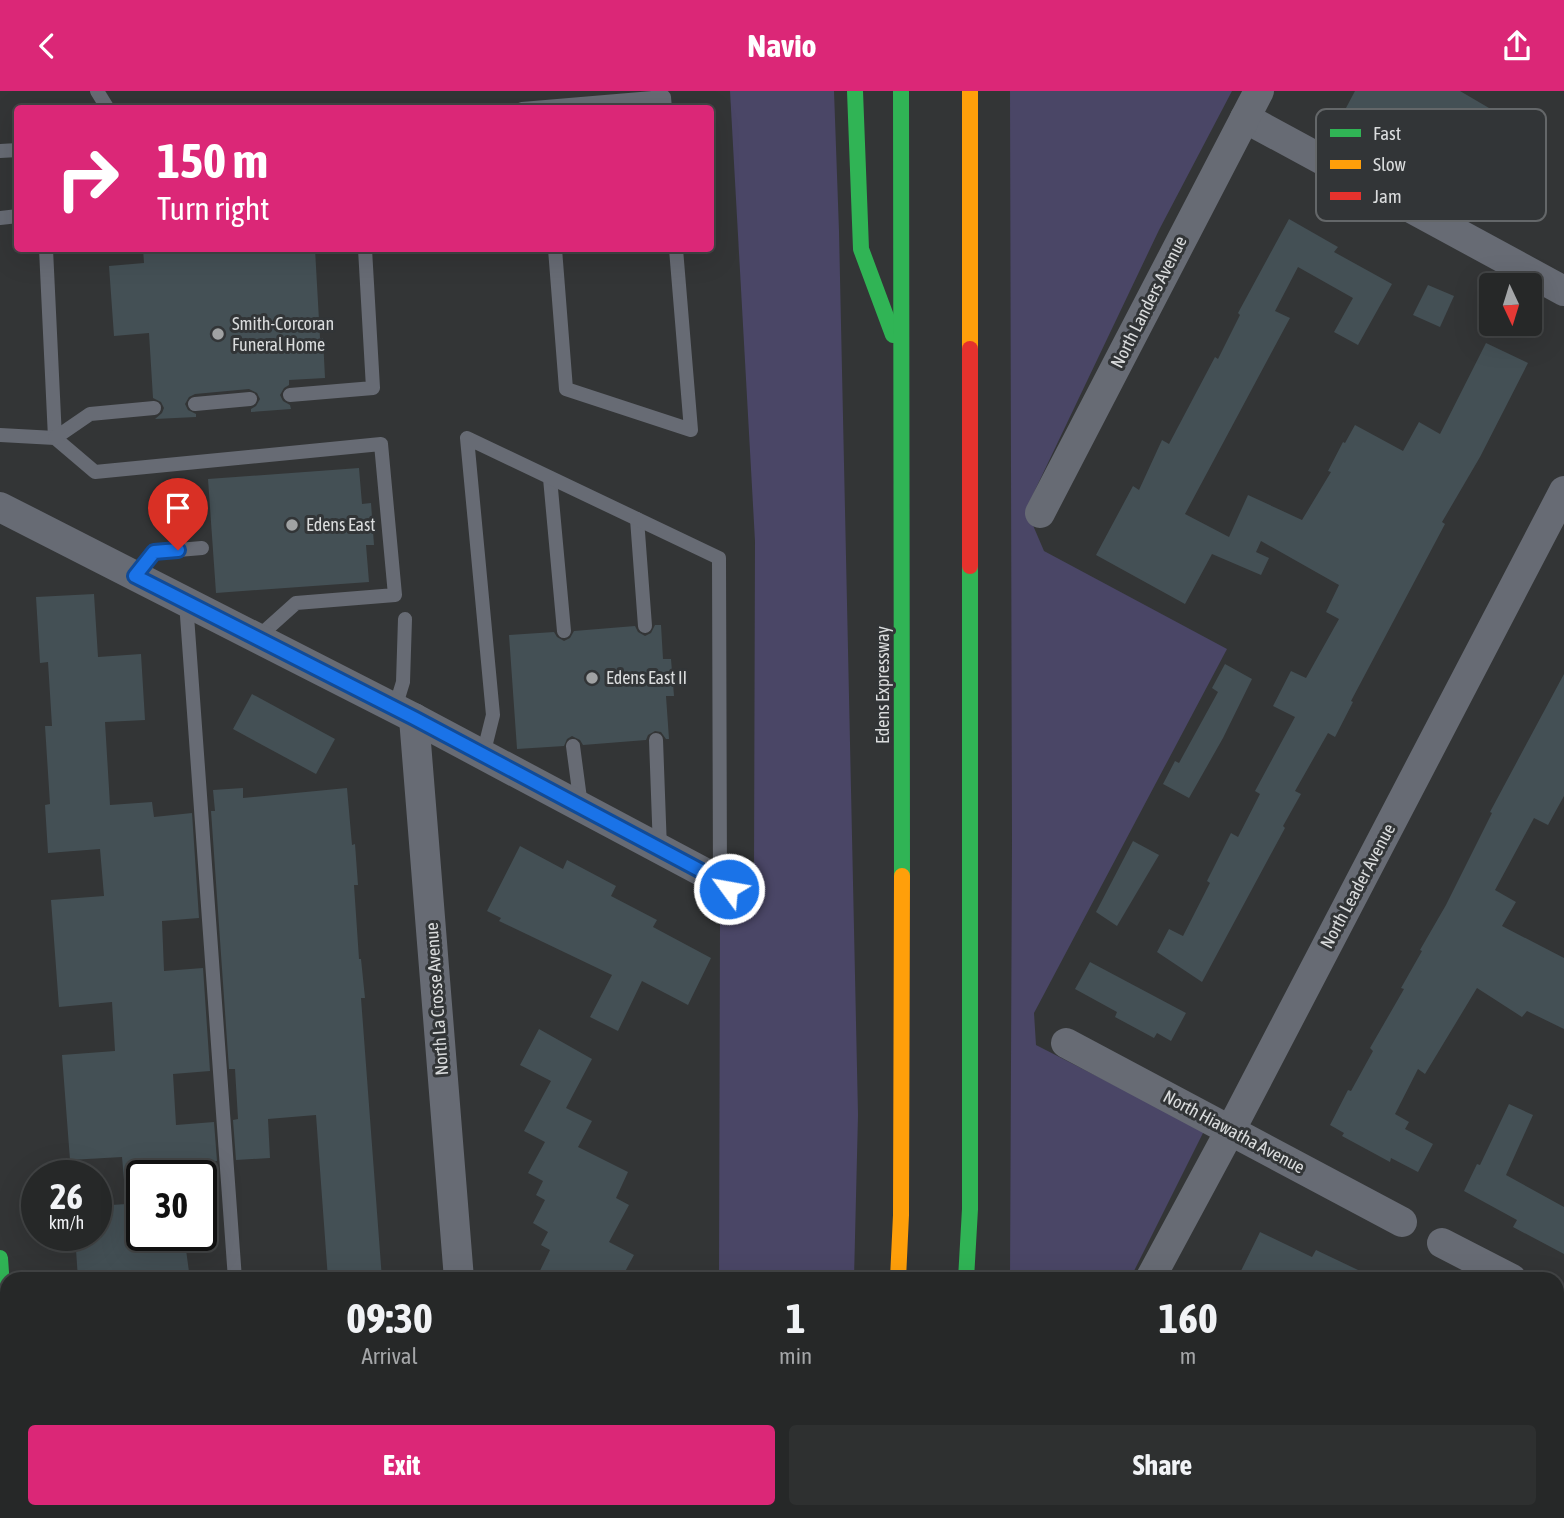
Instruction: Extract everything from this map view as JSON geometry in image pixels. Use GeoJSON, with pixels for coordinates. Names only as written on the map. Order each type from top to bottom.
{"type":"FeatureCollection","features":[{"type":"Feature","properties":{"kind":"main road"},"geometry":{"type":"LineString","coordinates":[[855,91],[861,249],[902,361]]}},
{"type":"Feature","properties":{"kind":"main road","name":"Edens Expressway"},"geometry":{"type":"LineString","coordinates":[[898,1272],[901,1215],[901,91]]}},
{"type":"Feature","properties":{"kind":"main road"},"geometry":{"type":"LineString","coordinates":[[966,1272],[970,1209],[970,91]]}},
{"type":"Feature","properties":{"kind":"street","name":"North Landers Avenue"},"geometry":{"type":"LineString","coordinates":[[1040,513],[1259,91]]}},
{"type":"Feature","properties":{"kind":"street"},"geometry":{"type":"LineString","coordinates":[[1245,118],[1316,157]]}},
{"type":"Feature","properties":{"kind":"street"},"geometry":{"type":"LineString","coordinates":[[1435,221],[1564,291]]}},
{"type":"Feature","properties":{"kind":"street","name":"North Leader Avenue"},"geometry":{"type":"LineString","coordinates":[[1154,1272],[1564,491]]}},
{"type":"Feature","properties":{"kind":"street"},"geometry":{"type":"LineString","coordinates":[[0,507],[405,713],[725,885]]}},
{"type":"Feature","properties":{"kind":"street","name":"North La Crosse Avenue"},"geometry":{"type":"LineString","coordinates":[[405,713],[457,1272]]}},
{"type":"Feature","properties":{"kind":"street","name":"North Hiawatha Avenue"},"geometry":{"type":"LineString","coordinates":[[1066,1043],[1402,1222]]}},
{"type":"Feature","properties":{"kind":"street"},"geometry":{"type":"LineString","coordinates":[[1442,1243],[1498,1272]]}},
{"type":"Feature","properties":{"kind":"lane"},"geometry":{"type":"LineString","coordinates":[[576,105],[664,97],[664,105]]}},
{"type":"Feature","properties":{"kind":"lane"},"geometry":{"type":"LineString","coordinates":[[46,252],[55,438]]}},
{"type":"Feature","properties":{"kind":"lane"},"geometry":{"type":"LineString","coordinates":[[290,395],[373,388],[365,252]]}},
{"type":"Feature","properties":{"kind":"lane"},"geometry":{"type":"LineString","coordinates":[[555,252],[566,389],[691,430],[676,252]]}},
{"type":"Feature","properties":{"kind":"lane"},"geometry":{"type":"LineString","coordinates":[[195,404],[250,399]]}},
{"type":"Feature","properties":{"kind":"lane"},"geometry":{"type":"LineString","coordinates":[[55,438],[90,414],[154,408]]}},
{"type":"Feature","properties":{"kind":"lane"},"geometry":{"type":"LineString","coordinates":[[0,435],[55,438],[95,472],[381,444],[395,596],[296,603],[257,638]]}},
{"type":"Feature","properties":{"kind":"lane"},"geometry":{"type":"LineString","coordinates":[[483,755],[494,715],[467,438],[719,558],[725,885]]}},
{"type":"Feature","properties":{"kind":"lane"},"geometry":{"type":"LineString","coordinates":[[550,478],[564,631]]}},
{"type":"Feature","properties":{"kind":"lane"},"geometry":{"type":"LineString","coordinates":[[637,519],[645,626]]}},
{"type":"Feature","properties":{"kind":"lane"},"geometry":{"type":"LineString","coordinates":[[135,576],[154,552],[202,548]]}},
{"type":"Feature","properties":{"kind":"lane"},"geometry":{"type":"LineString","coordinates":[[186,603],[234,1272]]}},
{"type":"Feature","properties":{"kind":"lane"},"geometry":{"type":"LineString","coordinates":[[405,619],[405,713]]}},
{"type":"Feature","properties":{"kind":"lane"},"geometry":{"type":"LineString","coordinates":[[656,740],[660,849]]}},
{"type":"Feature","properties":{"kind":"lane"},"geometry":{"type":"LineString","coordinates":[[573,746],[582,807]]}},
{"type":"Feature","properties":{"kind":"shaded area"},"geometry":{"type":"Polygon","coordinates":[[[730,91],[834,91],[858,1115],[854,1272],[719,1272],[720,922],[754,870],[755,541],[730,91]]]}},
{"type":"Feature","properties":{"kind":"shaded area"},"geometry":{"type":"Polygon","coordinates":[[[1010,91],[1232,91],[1159,230],[1026,509],[1044,551],[1227,649],[1034,1013],[1036,1045],[1204,1131],[1134,1272],[1010,1272],[1010,91]]]}},
{"type":"Feature","properties":{"kind":"building"},"geometry":{"type":"Polygon","coordinates":[[[1355,91],[1460,91],[1489,108],[1348,109],[1346,108],[1355,91]]]}},
{"type":"Feature","properties":{"kind":"building"},"geometry":{"type":"Polygon","coordinates":[[[1289,219],[1338,247],[1334,252],[1392,284],[1358,345],[1334,332],[1353,298],[1298,267],[1275,311],[1290,318],[1185,514],[1229,537],[1248,495],[1302,520],[1331,472],[1328,471],[1343,442],[1345,443],[1355,425],[1403,451],[1419,422],[1440,434],[1486,343],[1528,363],[1480,457],[1442,522],[1445,524],[1351,701],[1353,702],[1335,737],[1328,733],[1295,791],[1301,794],[1283,826],[1285,828],[1202,982],[1157,952],[1169,929],[1183,936],[1231,833],[1238,837],[1260,794],[1255,791],[1295,717],[1273,706],[1291,671],[1306,678],[1339,619],[1326,612],[1339,585],[1261,541],[1256,552],[1269,558],[1261,575],[1212,554],[1185,604],[1096,555],[1133,486],[1139,490],[1162,440],[1169,444],[1215,357],[1218,359],[1240,315],[1238,313],[1289,219]]]}},
{"type":"Feature","properties":{"kind":"building","name":"Smith-Corcoran Funeral Home"},"geometry":{"type":"Polygon","coordinates":[[[143,252],[315,252],[325,378],[289,380],[289,385],[280,395],[291,409],[251,412],[260,399],[257,393],[249,389],[195,394],[189,397],[185,404],[196,417],[155,419],[164,408],[161,402],[153,398],[149,333],[114,336],[109,266],[144,263],[143,252]]]}},
{"type":"Feature","properties":{"kind":"building"},"geometry":{"type":"Polygon","coordinates":[[[1428,285],[1454,296],[1440,327],[1413,315],[1428,285]]]}},
{"type":"Feature","properties":{"kind":"building","name":"Edens East"},"geometry":{"type":"Polygon","coordinates":[[[359,468],[362,504],[371,503],[374,545],[366,545],[369,582],[216,593],[208,479],[359,468]]]}},
{"type":"Feature","properties":{"kind":"building"},"geometry":{"type":"Polygon","coordinates":[[[94,594],[98,657],[141,654],[145,720],[105,722],[110,805],[152,802],[154,817],[192,813],[199,918],[162,921],[164,971],[203,968],[210,1071],[173,1074],[176,1125],[214,1122],[217,1160],[126,1160],[124,1180],[122,1157],[70,1160],[62,1055],[115,1051],[112,1002],[59,1007],[51,900],[104,896],[100,849],[48,853],[45,805],[50,804],[45,726],[52,726],[48,662],[40,663],[36,597],[94,594]]]}},
{"type":"Feature","properties":{"kind":"building","name":"Edens East II"},"geometry":{"type":"Polygon","coordinates":[[[655,625],[661,625],[663,659],[671,659],[674,696],[666,696],[669,739],[661,732],[655,731],[648,735],[646,740],[583,745],[572,736],[564,746],[517,749],[509,635],[554,632],[564,641],[570,638],[574,631],[635,626],[638,632],[645,636],[651,633],[655,625]]]}},
{"type":"Feature","properties":{"kind":"building"},"geometry":{"type":"Polygon","coordinates":[[[1225,664],[1252,679],[1189,798],[1163,784],[1175,761],[1179,763],[1218,692],[1212,688],[1225,664]]]}},
{"type":"Feature","properties":{"kind":"building"},"geometry":{"type":"Polygon","coordinates":[[[1564,674],[1564,796],[1548,825],[1534,818],[1495,890],[1516,902],[1502,926],[1564,958],[1564,1029],[1527,1011],[1522,1017],[1477,988],[1425,1074],[1418,1069],[1395,1114],[1409,1122],[1405,1129],[1433,1144],[1418,1172],[1391,1158],[1390,1162],[1342,1136],[1344,1133],[1330,1125],[1373,1051],[1370,1048],[1404,989],[1401,988],[1446,905],[1492,813],[1490,812],[1564,674]]]}},
{"type":"Feature","properties":{"kind":"building"},"geometry":{"type":"Polygon","coordinates":[[[252,694],[335,739],[316,774],[233,729],[252,694]]]}},
{"type":"Feature","properties":{"kind":"building"},"geometry":{"type":"Polygon","coordinates":[[[243,788],[243,798],[347,788],[358,885],[354,885],[359,959],[365,998],[361,998],[381,1272],[327,1272],[316,1115],[268,1119],[270,1158],[236,1160],[233,1120],[238,1119],[235,1069],[229,1069],[211,811],[215,811],[213,790],[243,788]]]}},
{"type":"Feature","properties":{"kind":"building"},"geometry":{"type":"Polygon","coordinates":[[[1133,841],[1159,855],[1117,926],[1096,912],[1133,841]]]}},
{"type":"Feature","properties":{"kind":"building"},"geometry":{"type":"Polygon","coordinates":[[[520,846],[563,869],[567,860],[616,886],[611,896],[657,920],[653,927],[711,958],[688,1005],[642,981],[618,1031],[590,1017],[612,975],[499,921],[501,918],[487,911],[520,846]]]}},
{"type":"Feature","properties":{"kind":"building"},"geometry":{"type":"Polygon","coordinates":[[[1090,962],[1186,1013],[1171,1041],[1157,1033],[1154,1038],[1115,1017],[1117,1012],[1075,989],[1090,962]]]}},
{"type":"Feature","properties":{"kind":"building"},"geometry":{"type":"Polygon","coordinates":[[[539,1029],[592,1059],[566,1108],[592,1121],[578,1147],[628,1172],[616,1198],[629,1205],[609,1242],[634,1255],[625,1272],[539,1272],[550,1250],[541,1245],[548,1232],[533,1223],[545,1200],[536,1195],[543,1181],[528,1173],[545,1142],[524,1131],[551,1081],[520,1065],[539,1029]]]}},
{"type":"Feature","properties":{"kind":"building"},"geometry":{"type":"Polygon","coordinates":[[[1509,1104],[1533,1115],[1506,1175],[1564,1207],[1564,1254],[1513,1227],[1517,1220],[1464,1191],[1477,1164],[1480,1165],[1509,1104]]]}},
{"type":"Feature","properties":{"kind":"building"},"geometry":{"type":"Polygon","coordinates":[[[126,1204],[126,1251],[186,1251],[189,1272],[78,1272],[76,1251],[112,1251],[112,1205],[126,1204]]]}},
{"type":"Feature","properties":{"kind":"building"},"geometry":{"type":"Polygon","coordinates":[[[1260,1232],[1312,1257],[1316,1250],[1362,1272],[1240,1272],[1260,1232]]]}},
{"type":"Feature","properties":{"kind":"traffic: fast"},"geometry":{"type":"LineString","coordinates":[[855,91],[861,249],[893,335]]}},
{"type":"Feature","properties":{"kind":"traffic: fast"},"geometry":{"type":"LineString","coordinates":[[901,91],[902,876]]}},
{"type":"Feature","properties":{"kind":"traffic: fast"},"geometry":{"type":"LineString","coordinates":[[966,1272],[970,1209],[970,566]]}},
{"type":"Feature","properties":{"kind":"traffic: fast"},"geometry":{"type":"LineString","coordinates":[[0,1258],[1,1272]]}},
{"type":"Feature","properties":{"kind":"traffic: slow"},"geometry":{"type":"LineString","coordinates":[[970,91],[970,349]]}},
{"type":"Feature","properties":{"kind":"traffic: slow"},"geometry":{"type":"LineString","coordinates":[[898,1272],[901,1215],[902,876]]}},
{"type":"Feature","properties":{"kind":"traffic: jam"},"geometry":{"type":"LineString","coordinates":[[970,349],[970,566]]}},
{"type":"Feature","properties":{"kind":"place","name":"Smith-Corcoran Funeral Home"},"geometry":{"type":"Point","coordinates":[218,334]}},
{"type":"Feature","properties":{"kind":"place","name":"Edens East"},"geometry":{"type":"Point","coordinates":[292,525]}},
{"type":"Feature","properties":{"kind":"place","name":"Edens East II"},"geometry":{"type":"Point","coordinates":[592,678]}},
{"type":"Feature","properties":{"kind":"route"},"geometry":{"type":"LineString","coordinates":[[178,550],[154,552],[135,576],[414,718],[720,881],[729,889]]}}]}
